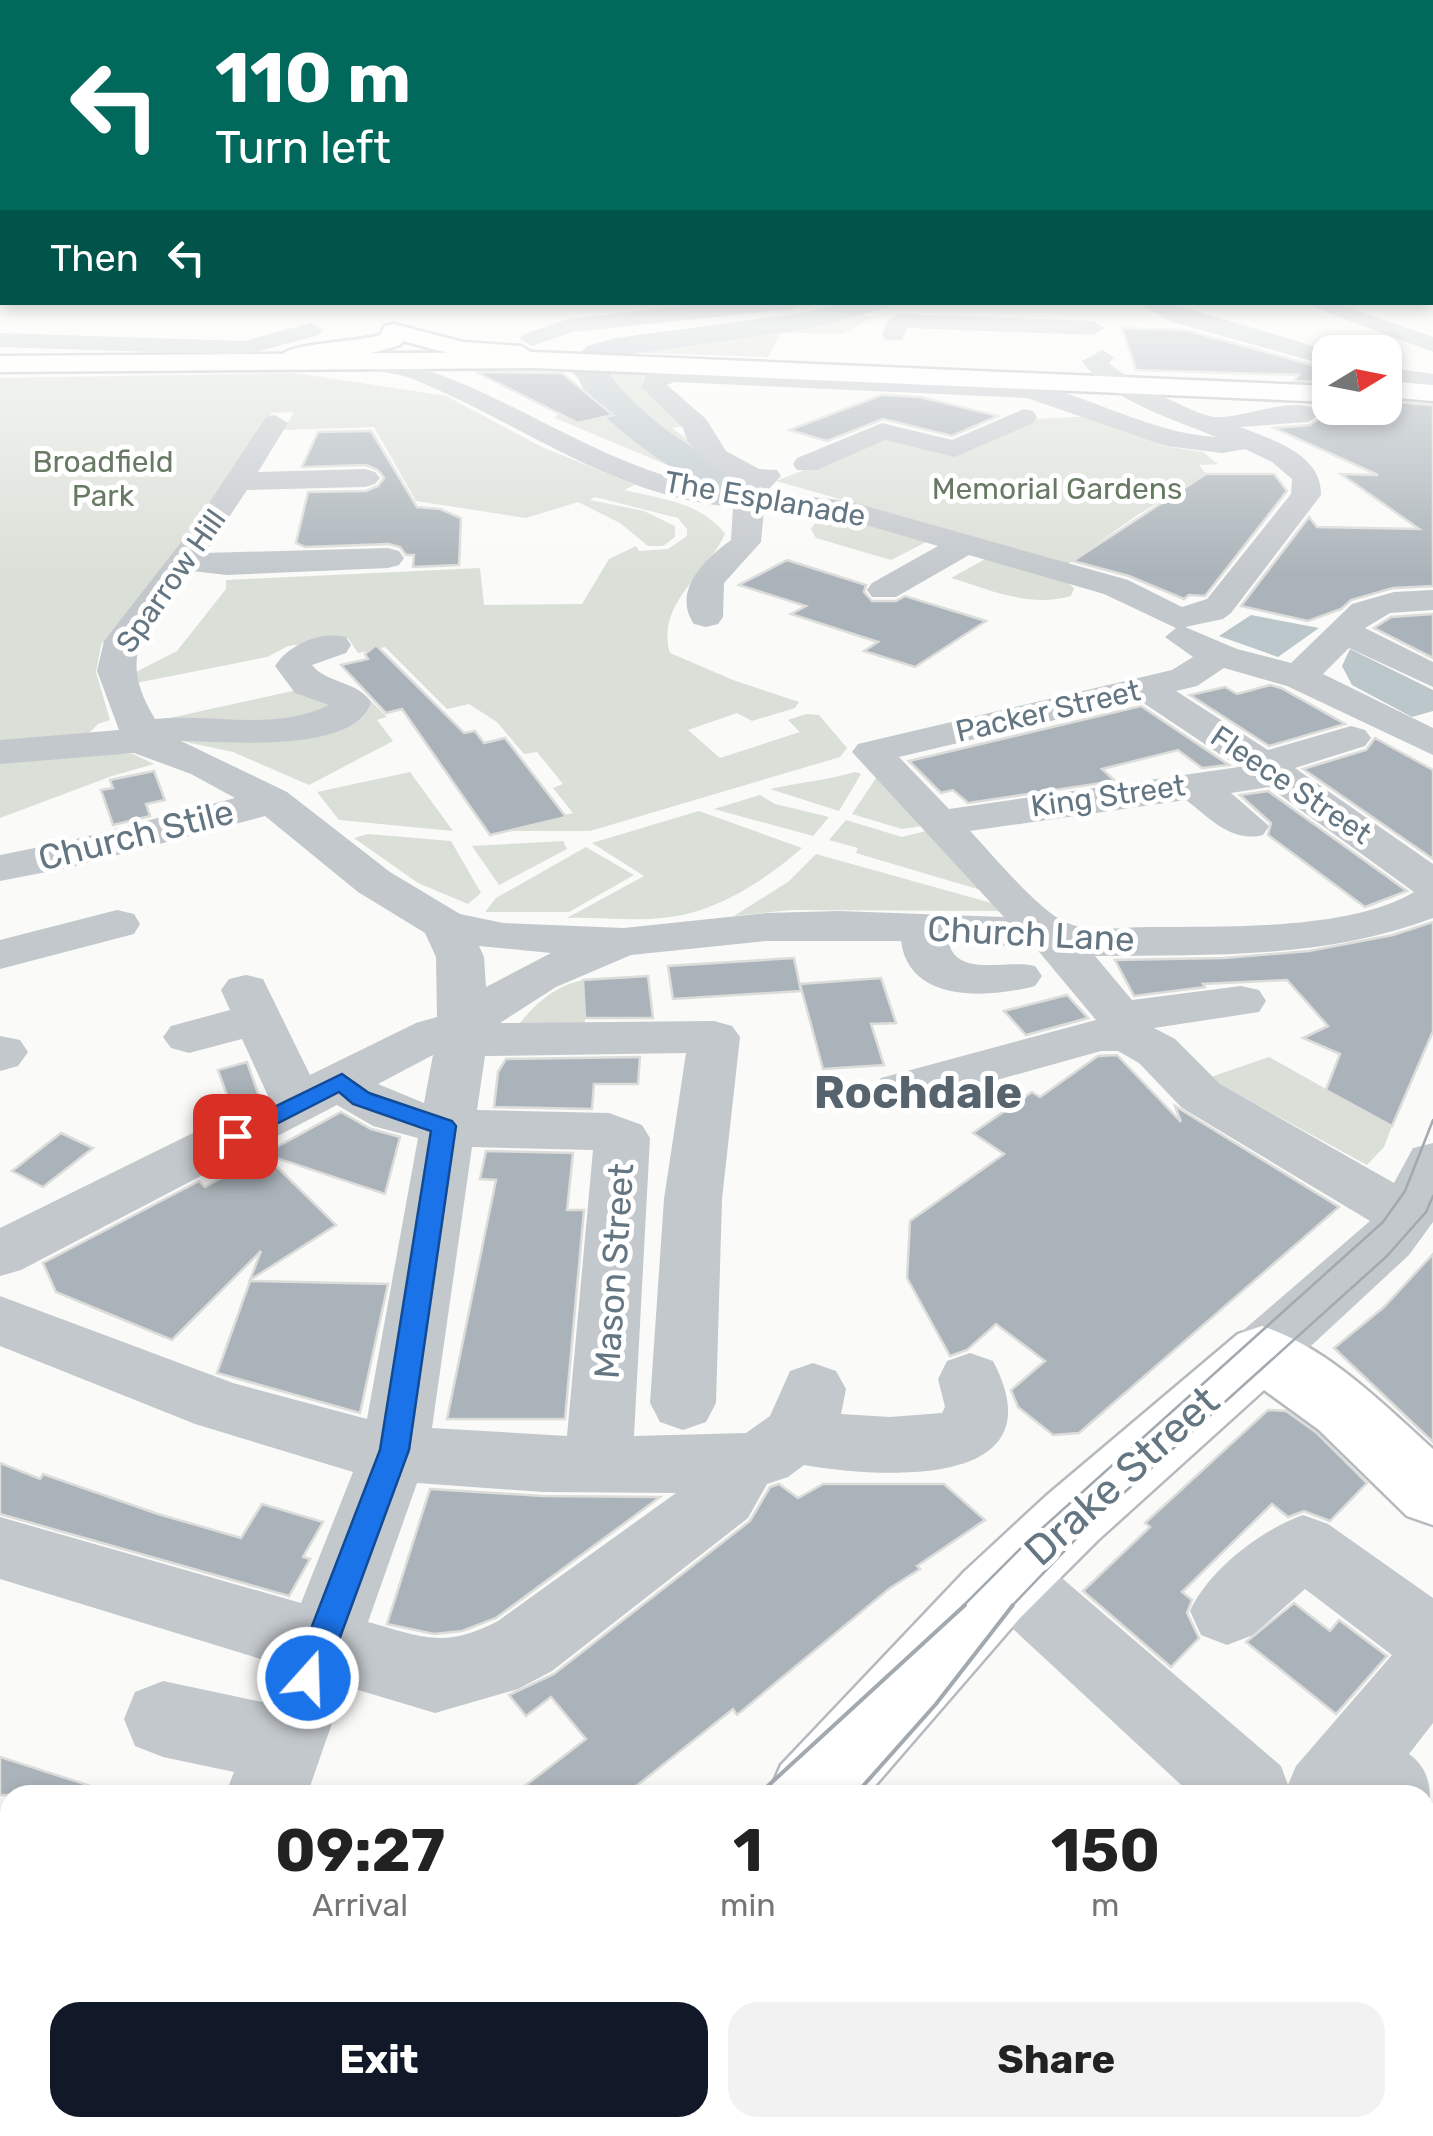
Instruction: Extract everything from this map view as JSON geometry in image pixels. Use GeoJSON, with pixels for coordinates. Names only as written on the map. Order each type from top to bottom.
{"type":"FeatureCollection","features":[{"type":"Feature","properties":{"kind":"main road"},"geometry":{"type":"LineString","coordinates":[[1026,378],[1312,386]]}},
{"type":"Feature","properties":{"kind":"main road"},"geometry":{"type":"LineString","coordinates":[[1114,380],[1212,414],[1312,397]]}},
{"type":"Feature","properties":{"kind":"main road"},"geometry":{"type":"LineString","coordinates":[[1402,390],[1433,393]]}},
{"type":"Feature","properties":{"kind":"main road"},"geometry":{"type":"LineString","coordinates":[[1402,399],[1433,402]]}},
{"type":"Feature","properties":{"kind":"main road"},"geometry":{"type":"LineString","coordinates":[[1262,1352],[1343,1410],[1433,1494]]}},
{"type":"Feature","properties":{"kind":"main road","name":"Drake Street"},"geometry":{"type":"LineString","coordinates":[[820,1785],[1009,1578],[1262,1352]]}},
{"type":"Feature","properties":{"kind":"street","name":"The Esplanade"},"geometry":{"type":"LineString","coordinates":[[430,378],[556,442],[665,486],[753,491],[837,508],[1116,587],[1177,618]]}},
{"type":"Feature","properties":{"kind":"street","name":"The Esplanade"},"geometry":{"type":"LineString","coordinates":[[450,378],[474,397]]}},
{"type":"Feature","properties":{"kind":"street"},"geometry":{"type":"LineString","coordinates":[[461,378],[474,397]]}},
{"type":"Feature","properties":{"kind":"street"},"geometry":{"type":"LineString","coordinates":[[656,378],[654,387],[696,425],[700,440],[753,491]]}},
{"type":"Feature","properties":{"kind":"street"},"geometry":{"type":"LineString","coordinates":[[794,378],[1038,392],[1105,411],[1196,446],[1221,447],[1212,414]]}},
{"type":"Feature","properties":{"kind":"street"},"geometry":{"type":"LineString","coordinates":[[1407,378],[1433,382]]}},
{"type":"Feature","properties":{"kind":"street"},"geometry":{"type":"LineString","coordinates":[[910,386],[1024,417],[1128,406],[1114,380]]}},
{"type":"Feature","properties":{"kind":"street"},"geometry":{"type":"LineString","coordinates":[[1114,380],[1183,422],[1212,414],[1308,414]]}},
{"type":"Feature","properties":{"kind":"street"},"geometry":{"type":"LineString","coordinates":[[1114,380],[1212,414],[1307,476],[1306,495],[1260,548],[1219,606],[1210,612],[1177,618],[1172,627],[1214,653],[1296,676],[1433,743]]}},
{"type":"Feature","properties":{"kind":"street"},"geometry":{"type":"LineString","coordinates":[[807,464],[882,431],[955,449],[1024,417]]}},
{"type":"Feature","properties":{"kind":"street","name":"Sparrow Hill"},"geometry":{"type":"LineString","coordinates":[[137,737],[140,728],[122,696],[115,670],[122,641],[192,578],[262,425]]}},
{"type":"Feature","properties":{"kind":"street"},"geometry":{"type":"LineString","coordinates":[[706,617],[702,591],[714,569],[747,539],[753,491],[771,467],[734,454],[719,440]]}},
{"type":"Feature","properties":{"kind":"street"},"geometry":{"type":"LineString","coordinates":[[239,481],[365,478]]}},
{"type":"Feature","properties":{"kind":"street"},"geometry":{"type":"LineString","coordinates":[[884,590],[965,544]]}},
{"type":"Feature","properties":{"kind":"street"},"geometry":{"type":"LineString","coordinates":[[192,578],[222,565],[388,558]]}},
{"type":"Feature","properties":{"kind":"street"},"geometry":{"type":"LineString","coordinates":[[1296,676],[1323,660],[1356,618],[1368,610],[1433,600]]}},
{"type":"Feature","properties":{"kind":"street"},"geometry":{"type":"LineString","coordinates":[[1353,636],[1433,676]]}},
{"type":"Feature","properties":{"kind":"street"},"geometry":{"type":"LineString","coordinates":[[0,752],[193,727],[267,733],[334,720],[350,709],[352,702],[331,690],[308,685],[294,666],[299,657],[333,645]]}},
{"type":"Feature","properties":{"kind":"street","name":"Packer Street"},"geometry":{"type":"LineString","coordinates":[[939,823],[872,752],[1184,678],[1206,667],[1214,653]]}},
{"type":"Feature","properties":{"kind":"street"},"geometry":{"type":"LineString","coordinates":[[115,670],[154,656]]}},
{"type":"Feature","properties":{"kind":"street","name":"Fleece Street"},"geometry":{"type":"LineString","coordinates":[[1146,688],[1270,769],[1433,886]]}},
{"type":"Feature","properties":{"kind":"street"},"geometry":{"type":"LineString","coordinates":[[137,737],[272,801],[374,882],[445,924],[460,957],[462,1034],[444,1126],[395,1450],[276,1770],[163,1719]]}},
{"type":"Feature","properties":{"kind":"street","name":"King Street"},"geometry":{"type":"LineString","coordinates":[[939,823],[1173,798],[1270,769],[1351,738]]}},
{"type":"Feature","properties":{"kind":"street"},"geometry":{"type":"LineString","coordinates":[[1173,798],[1248,826]]}},
{"type":"Feature","properties":{"kind":"street","name":"Church Stile"},"geometry":{"type":"LineString","coordinates":[[1,860],[72,854],[272,801]]}},
{"type":"Feature","properties":{"kind":"street"},"geometry":{"type":"LineString","coordinates":[[939,823],[1006,896],[1049,934],[1124,1026],[1156,1051],[1201,1096],[1406,1216]]}},
{"type":"Feature","properties":{"kind":"street","name":"Church Lane"},"geometry":{"type":"LineString","coordinates":[[445,924],[503,937],[624,942],[766,927],[922,928],[1049,934],[1094,942],[1248,940],[1292,923],[1384,920],[1428,904],[1433,898]]}},
{"type":"Feature","properties":{"kind":"street"},"geometry":{"type":"LineString","coordinates":[[0,954],[117,924]]}},
{"type":"Feature","properties":{"kind":"street"},"geometry":{"type":"LineString","coordinates":[[922,928],[924,956],[938,972],[961,978],[1018,976]]}},
{"type":"Feature","properties":{"kind":"street","name":"Church Lane"},"geometry":{"type":"LineString","coordinates":[[462,1034],[502,998],[571,962],[624,942]]}},
{"type":"Feature","properties":{"kind":"street"},"geometry":{"type":"LineString","coordinates":[[900,1090],[1124,1026],[1240,1001]]}},
{"type":"Feature","properties":{"kind":"street"},"geometry":{"type":"LineString","coordinates":[[189,1037],[252,1004],[290,1089],[361,1099],[444,1126]]}},
{"type":"Feature","properties":{"kind":"street"},"geometry":{"type":"LineString","coordinates":[[0,1254],[434,1034],[714,1037],[693,1199],[683,1403]]}},
{"type":"Feature","properties":{"kind":"street","name":"Mason Street"},"geometry":{"type":"LineString","coordinates":[[444,1126],[609,1132],[622,1138],[599,1463]]}},
{"type":"Feature","properties":{"kind":"street","name":"Drake Street"},"geometry":{"type":"LineString","coordinates":[[1262,1352],[1388,1240],[1406,1216],[1433,1162]]}},
{"type":"Feature","properties":{"kind":"street"},"geometry":{"type":"LineString","coordinates":[[0,1320],[280,1427],[395,1450],[599,1463],[780,1430],[840,1444],[932,1442],[962,1437],[974,1425],[978,1408],[970,1379]]}},
{"type":"Feature","properties":{"kind":"street"},"geometry":{"type":"LineString","coordinates":[[0,1548],[434,1677],[491,1664],[525,1646],[723,1498],[780,1430]]}},
{"type":"Feature","properties":{"kind":"street"},"geometry":{"type":"LineString","coordinates":[[1228,1611],[1303,1546],[1433,1642]]}},
{"type":"Feature","properties":{"kind":"street"},"geometry":{"type":"LineString","coordinates":[[1009,1578],[1241,1785]]}},
{"type":"Feature","properties":{"kind":"street"},"geometry":{"type":"LineString","coordinates":[[1359,1784],[1433,1664]]}},
{"type":"Feature","properties":{"kind":"green space","name":"Broadfield Park"},"geometry":{"type":"Polygon","coordinates":[[[0,378],[326,378],[446,396],[542,447],[635,485],[624,490],[692,508],[725,534],[676,604],[667,635],[670,653],[799,702],[795,708],[752,721],[737,713],[688,730],[720,758],[800,732],[788,720],[806,714],[819,715],[847,748],[840,757],[590,831],[496,831],[573,813],[553,788],[563,784],[537,752],[524,754],[497,722],[469,704],[447,709],[385,647],[358,653],[348,638],[288,646],[267,657],[136,683],[134,673],[177,651],[226,589],[226,580],[480,568],[484,605],[582,604],[609,559],[636,546],[639,551],[668,549],[687,536],[687,529],[678,518],[595,497],[590,500],[644,511],[675,526],[675,537],[663,546],[648,546],[620,523],[578,502],[526,518],[416,501],[374,427],[283,430],[294,412],[272,413],[195,529],[101,645],[96,672],[110,720],[98,724],[81,741],[0,748],[0,378]]]}},
{"type":"Feature","properties":{"kind":"green space"},"geometry":{"type":"Polygon","coordinates":[[[612,378],[644,378],[689,425],[672,428],[700,449],[677,440],[612,378]]]}},
{"type":"Feature","properties":{"kind":"green space"},"geometry":{"type":"Polygon","coordinates":[[[558,414],[579,424],[615,415],[683,467],[677,469],[555,418],[558,414]]]}},
{"type":"Feature","properties":{"kind":"green space","name":"Memorial Gardens"},"geometry":{"type":"Polygon","coordinates":[[[1100,416],[1164,446],[1203,452],[1218,464],[1199,465],[1206,474],[1139,514],[1068,564],[776,481],[887,437],[953,455],[1032,419],[1100,416]]]}},
{"type":"Feature","properties":{"kind":"green space"},"geometry":{"type":"Polygon","coordinates":[[[855,518],[930,540],[891,560],[816,538],[811,529],[816,522],[855,518]]]}},
{"type":"Feature","properties":{"kind":"green space"},"geometry":{"type":"Polygon","coordinates":[[[989,557],[1063,579],[1074,588],[1071,596],[1025,599],[951,578],[989,557]]]}},
{"type":"Feature","properties":{"kind":"green space"},"geometry":{"type":"Polygon","coordinates":[[[306,688],[341,703],[297,725],[156,721],[306,688]]]}},
{"type":"Feature","properties":{"kind":"green space"},"geometry":{"type":"Polygon","coordinates":[[[365,695],[387,717],[377,720],[393,741],[309,785],[233,752],[172,735],[269,734],[365,695]]]}},
{"type":"Feature","properties":{"kind":"green space"},"geometry":{"type":"Polygon","coordinates":[[[104,752],[133,754],[154,764],[0,818],[0,760],[104,752]]]}},
{"type":"Feature","properties":{"kind":"green space"},"geometry":{"type":"Polygon","coordinates":[[[410,772],[453,831],[339,820],[317,792],[410,772]]]}},
{"type":"Feature","properties":{"kind":"green space"},"geometry":{"type":"Polygon","coordinates":[[[861,774],[839,811],[770,789],[833,777],[861,774]]]}},
{"type":"Feature","properties":{"kind":"green space"},"geometry":{"type":"Polygon","coordinates":[[[876,778],[922,826],[902,829],[852,814],[876,778]]]}},
{"type":"Feature","properties":{"kind":"green space"},"geometry":{"type":"Polygon","coordinates":[[[760,795],[775,804],[829,817],[813,836],[714,809],[760,795]]]}},
{"type":"Feature","properties":{"kind":"green space"},"geometry":{"type":"Polygon","coordinates":[[[699,811],[802,848],[740,892],[688,914],[645,919],[567,918],[644,876],[592,843],[699,811]]]}},
{"type":"Feature","properties":{"kind":"green space"},"geometry":{"type":"Polygon","coordinates":[[[846,820],[902,837],[926,831],[984,891],[856,853],[858,848],[829,840],[846,820]]]}},
{"type":"Feature","properties":{"kind":"green space"},"geometry":{"type":"Polygon","coordinates":[[[368,834],[451,841],[481,893],[468,904],[418,883],[354,838],[368,834]]]}},
{"type":"Feature","properties":{"kind":"green space"},"geometry":{"type":"Polygon","coordinates":[[[563,841],[567,849],[499,885],[472,846],[563,841]]]}},
{"type":"Feature","properties":{"kind":"green space"},"geometry":{"type":"Polygon","coordinates":[[[586,847],[634,875],[569,912],[485,912],[496,898],[586,847]]]}},
{"type":"Feature","properties":{"kind":"green space"},"geometry":{"type":"Polygon","coordinates":[[[816,854],[995,904],[999,911],[790,910],[734,916],[788,882],[816,854]]]}},
{"type":"Feature","properties":{"kind":"green space"},"geometry":{"type":"Polygon","coordinates":[[[583,980],[585,1027],[515,1029],[544,998],[583,980]]]}},
{"type":"Feature","properties":{"kind":"green space"},"geometry":{"type":"Polygon","coordinates":[[[1269,1057],[1392,1126],[1384,1147],[1367,1165],[1208,1078],[1269,1057]]]}},
{"type":"Feature","properties":{"kind":"shaded area"},"geometry":{"type":"Polygon","coordinates":[[[578,378],[613,378],[668,431],[744,476],[722,483],[684,469],[578,378]]]}},
{"type":"Feature","properties":{"kind":"shaded area"},"geometry":{"type":"Polygon","coordinates":[[[1251,615],[1319,628],[1278,657],[1219,636],[1251,615]]]}},
{"type":"Feature","properties":{"kind":"shaded area"},"geometry":{"type":"Polygon","coordinates":[[[1350,649],[1433,690],[1433,711],[1412,717],[1352,685],[1342,666],[1350,649]]]}},
{"type":"Feature","properties":{"kind":"building"},"geometry":{"type":"Polygon","coordinates":[[[487,378],[568,378],[613,415],[578,423],[487,378]]]}},
{"type":"Feature","properties":{"kind":"building"},"geometry":{"type":"Polygon","coordinates":[[[882,395],[920,397],[998,416],[952,436],[883,419],[827,441],[789,430],[882,395]]]}},
{"type":"Feature","properties":{"kind":"building"},"geometry":{"type":"Polygon","coordinates":[[[1402,402],[1433,405],[1433,586],[1393,588],[1351,600],[1341,609],[1308,621],[1241,606],[1309,517],[1317,527],[1419,529],[1341,474],[1378,475],[1274,428],[1402,425],[1402,402]]]}},
{"type":"Feature","properties":{"kind":"building"},"geometry":{"type":"Polygon","coordinates":[[[371,431],[417,507],[440,509],[461,518],[459,565],[413,567],[414,555],[406,555],[400,547],[389,544],[305,547],[296,543],[308,492],[366,491],[384,478],[366,465],[302,467],[318,432],[371,431]]]}},
{"type":"Feature","properties":{"kind":"building"},"geometry":{"type":"Polygon","coordinates":[[[1206,474],[1274,474],[1287,491],[1205,596],[1189,595],[1184,599],[1129,576],[1073,561],[1206,474]]]}},
{"type":"Feature","properties":{"kind":"building"},"geometry":{"type":"Polygon","coordinates":[[[787,560],[866,585],[864,592],[872,601],[896,601],[905,596],[986,621],[915,667],[864,651],[878,642],[791,614],[806,606],[739,585],[787,560]]]}},
{"type":"Feature","properties":{"kind":"building"},"geometry":{"type":"Polygon","coordinates":[[[1433,614],[1433,658],[1374,628],[1391,617],[1433,614]]]}},
{"type":"Feature","properties":{"kind":"building"},"geometry":{"type":"Polygon","coordinates":[[[376,645],[464,733],[475,731],[484,743],[505,738],[566,817],[490,835],[402,709],[386,713],[341,665],[368,659],[365,654],[376,645]]]}},
{"type":"Feature","properties":{"kind":"building"},"geometry":{"type":"Polygon","coordinates":[[[1270,685],[1345,724],[1269,746],[1190,695],[1225,687],[1237,694],[1270,685]]]}},
{"type":"Feature","properties":{"kind":"building"},"geometry":{"type":"Polygon","coordinates":[[[1141,706],[1229,765],[1202,768],[1178,750],[1102,769],[1115,781],[968,803],[953,790],[941,793],[909,761],[1141,706]]]}},
{"type":"Feature","properties":{"kind":"building"},"geometry":{"type":"Polygon","coordinates":[[[1375,738],[1433,770],[1433,859],[1303,769],[1366,750],[1375,738]]]}},
{"type":"Feature","properties":{"kind":"building"},"geometry":{"type":"Polygon","coordinates":[[[154,771],[165,800],[146,804],[150,816],[113,825],[101,790],[113,788],[110,780],[154,771]]]}},
{"type":"Feature","properties":{"kind":"building"},"geometry":{"type":"Polygon","coordinates":[[[1268,791],[1407,891],[1365,907],[1268,835],[1271,823],[1240,795],[1268,791]]]}},
{"type":"Feature","properties":{"kind":"building"},"geometry":{"type":"Polygon","coordinates":[[[1433,922],[1433,1031],[1392,1126],[1326,1090],[1340,1054],[1303,1038],[1328,1026],[1287,980],[1203,984],[1205,987],[1134,996],[1115,960],[1224,958],[1309,951],[1393,935],[1433,922]]]}},
{"type":"Feature","properties":{"kind":"building"},"geometry":{"type":"Polygon","coordinates":[[[794,958],[801,991],[673,999],[668,966],[794,958]]]}},
{"type":"Feature","properties":{"kind":"building"},"geometry":{"type":"Polygon","coordinates":[[[648,976],[653,1018],[585,1018],[583,980],[648,976]]]}},
{"type":"Feature","properties":{"kind":"building"},"geometry":{"type":"Polygon","coordinates":[[[881,978],[896,1023],[871,1024],[884,1065],[823,1069],[800,984],[881,978]]]}},
{"type":"Feature","properties":{"kind":"building"},"geometry":{"type":"Polygon","coordinates":[[[1067,995],[1088,1018],[1026,1035],[1004,1011],[1067,995]]]}},
{"type":"Feature","properties":{"kind":"building"},"geometry":{"type":"Polygon","coordinates":[[[1117,1055],[1181,1122],[1175,1106],[1339,1207],[1079,1433],[1053,1435],[1018,1407],[1011,1390],[1045,1361],[996,1324],[967,1350],[950,1356],[907,1278],[910,1221],[1004,1154],[973,1133],[1032,1092],[1040,1097],[1098,1056],[1117,1055]]]}},
{"type":"Feature","properties":{"kind":"building"},"geometry":{"type":"Polygon","coordinates":[[[640,1057],[638,1084],[594,1084],[592,1109],[494,1107],[498,1072],[506,1059],[640,1057]]]}},
{"type":"Feature","properties":{"kind":"building"},"geometry":{"type":"Polygon","coordinates":[[[247,1062],[259,1096],[230,1104],[218,1070],[247,1062]]]}},
{"type":"Feature","properties":{"kind":"building"},"geometry":{"type":"Polygon","coordinates":[[[341,1112],[371,1129],[400,1137],[385,1194],[264,1154],[341,1112]]]}},
{"type":"Feature","properties":{"kind":"building"},"geometry":{"type":"Polygon","coordinates":[[[61,1133],[93,1148],[43,1187],[12,1171],[61,1133]]]}},
{"type":"Feature","properties":{"kind":"building"},"geometry":{"type":"Polygon","coordinates":[[[486,1151],[573,1153],[567,1210],[584,1210],[565,1419],[447,1419],[496,1180],[480,1179],[486,1151]]]}},
{"type":"Feature","properties":{"kind":"building"},"geometry":{"type":"Polygon","coordinates":[[[264,1154],[336,1225],[250,1280],[261,1251],[172,1340],[56,1292],[43,1263],[199,1181],[205,1187],[264,1154]]]}},
{"type":"Feature","properties":{"kind":"building"},"geometry":{"type":"Polygon","coordinates":[[[1433,1254],[1433,1442],[1334,1348],[1384,1307],[1433,1254]]]}},
{"type":"Feature","properties":{"kind":"building"},"geometry":{"type":"Polygon","coordinates":[[[250,1281],[388,1284],[360,1413],[217,1373],[250,1281]]]}},
{"type":"Feature","properties":{"kind":"building"},"geometry":{"type":"Polygon","coordinates":[[[1268,1410],[1286,1411],[1317,1433],[1367,1483],[1330,1521],[1304,1511],[1288,1517],[1272,1504],[1182,1592],[1192,1600],[1187,1613],[1199,1638],[1171,1667],[1083,1591],[1150,1527],[1145,1523],[1268,1410]]]}},
{"type":"Feature","properties":{"kind":"building"},"geometry":{"type":"Polygon","coordinates":[[[0,1463],[40,1479],[43,1474],[241,1538],[262,1504],[323,1522],[303,1557],[310,1559],[289,1596],[0,1514],[0,1463]]]}},
{"type":"Feature","properties":{"kind":"building"},"geometry":{"type":"Polygon","coordinates":[[[779,1484],[798,1498],[823,1484],[944,1484],[985,1520],[917,1566],[920,1569],[890,1588],[737,1715],[733,1709],[638,1785],[526,1785],[586,1739],[551,1697],[526,1716],[509,1695],[554,1674],[750,1521],[770,1487],[779,1484]]]}},
{"type":"Feature","properties":{"kind":"building"},"geometry":{"type":"Polygon","coordinates":[[[430,1489],[543,1496],[660,1497],[496,1618],[462,1631],[434,1634],[387,1624],[430,1489]]]}},
{"type":"Feature","properties":{"kind":"building"},"geometry":{"type":"Polygon","coordinates":[[[1294,1603],[1330,1631],[1339,1620],[1387,1656],[1336,1714],[1246,1642],[1294,1603]]]}},
{"type":"Feature","properties":{"kind":"building"},"geometry":{"type":"Polygon","coordinates":[[[0,1757],[88,1785],[0,1785],[0,1757]]]}},
{"type":"Feature","properties":{"kind":"waterway"},"geometry":{"type":"LineString","coordinates":[[592,378],[604,396],[644,432],[729,482]]}},
{"type":"Feature","properties":{"kind":"tram line"},"geometry":{"type":"LineString","coordinates":[[962,1607],[1029,1540],[1383,1222],[1405,1191],[1433,1120]]}},
{"type":"Feature","properties":{"kind":"tram line"},"geometry":{"type":"LineString","coordinates":[[1011,1607],[1096,1518],[1387,1256],[1426,1212],[1433,1196]]}},
{"type":"Feature","properties":{"kind":"tram line"},"geometry":{"type":"LineString","coordinates":[[769,1785],[965,1605]]}},
{"type":"Feature","properties":{"kind":"tram line"},"geometry":{"type":"LineString","coordinates":[[864,1785],[936,1704],[1013,1605]]}},
{"type":"Feature","properties":{"kind":"district","name":"Rochdale"},"geometry":{"type":"Point","coordinates":[918,1092]}},
{"type":"Feature","properties":{"kind":"route"},"geometry":{"type":"LineString","coordinates":[[235,1136],[342,1081],[361,1099],[444,1126],[395,1450],[308,1678]]}}]}
